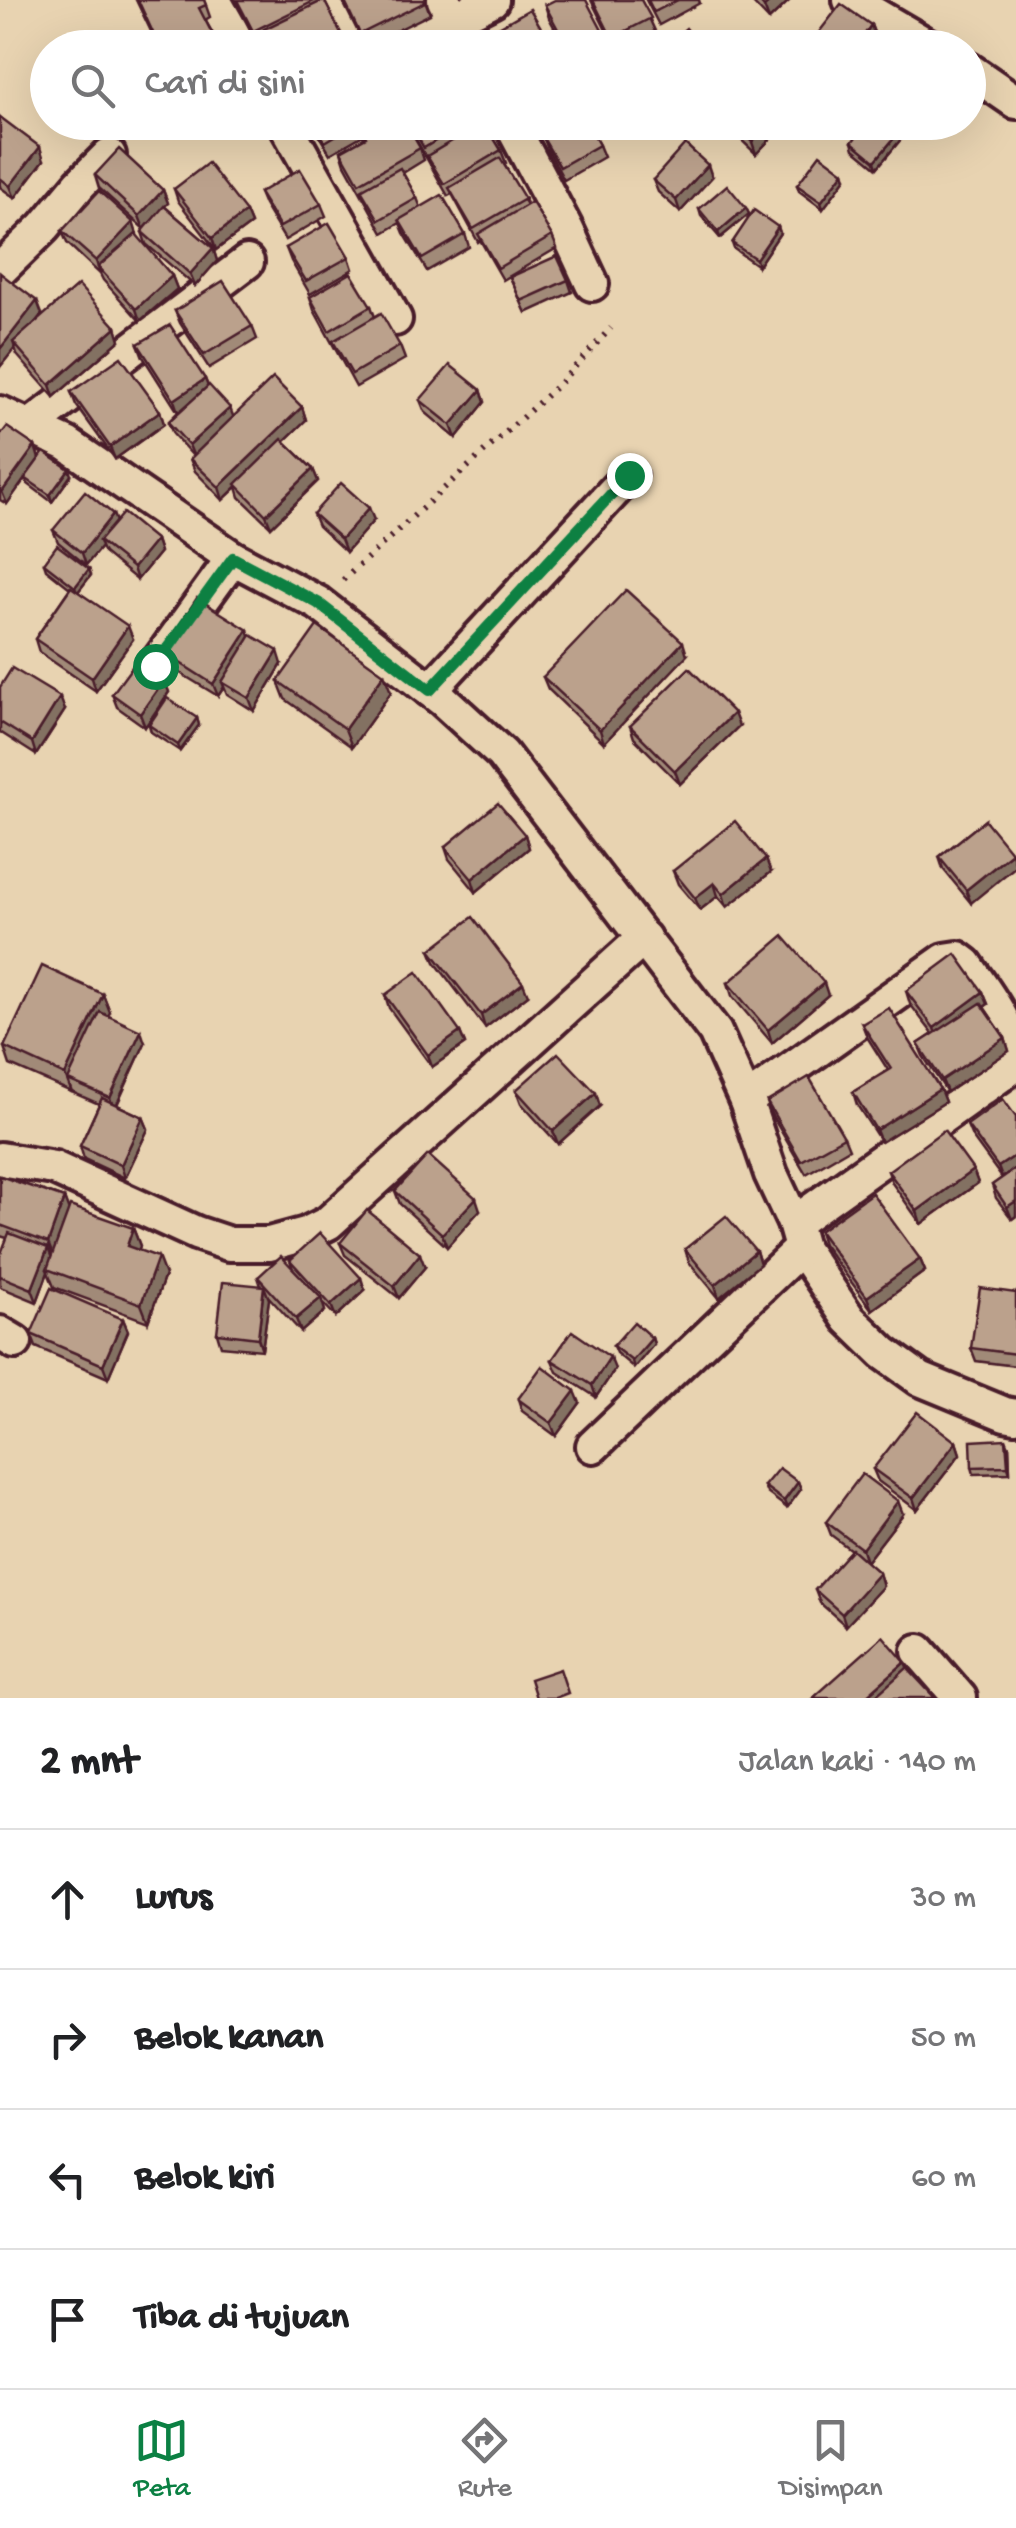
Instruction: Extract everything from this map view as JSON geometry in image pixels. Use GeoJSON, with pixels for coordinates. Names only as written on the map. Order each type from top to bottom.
{"type":"FeatureCollection","features":[{"type":"Feature","properties":{"kind":"street"},"geometry":{"type":"LineString","coordinates":[[456,22],[492,0]]}},
{"type":"Feature","properties":{"kind":"street"},"geometry":{"type":"LineString","coordinates":[[850,0],[901,30]]}},
{"type":"Feature","properties":{"kind":"street"},"geometry":{"type":"LineString","coordinates":[[216,4],[230,30]]}},
{"type":"Feature","properties":{"kind":"street"},"geometry":{"type":"LineString","coordinates":[[986,81],[1016,102]]}},
{"type":"Feature","properties":{"kind":"street"},"geometry":{"type":"LineString","coordinates":[[294,140],[395,318]]}},
{"type":"Feature","properties":{"kind":"street"},"geometry":{"type":"LineString","coordinates":[[520,140],[592,284]]}},
{"type":"Feature","properties":{"kind":"street"},"geometry":{"type":"LineString","coordinates":[[0,270],[109,155]]}},
{"type":"Feature","properties":{"kind":"street"},"geometry":{"type":"LineString","coordinates":[[14,420],[247,262]]}},
{"type":"Feature","properties":{"kind":"street"},"geometry":{"type":"LineString","coordinates":[[14,420],[68,444],[233,558],[318,603],[430,690],[502,754],[715,1032],[798,1236],[849,1319],[920,1379],[1016,1416]]}},
{"type":"Feature","properties":{"kind":"street"},"geometry":{"type":"LineString","coordinates":[[430,690],[629,475]]}},
{"type":"Feature","properties":{"kind":"street"},"geometry":{"type":"LineString","coordinates":[[155,666],[233,558]]}},
{"type":"Feature","properties":{"kind":"street"},"geometry":{"type":"LineString","coordinates":[[0,1159],[54,1168],[196,1233],[230,1244],[269,1244],[306,1234],[328,1223],[644,938]]}},
{"type":"Feature","properties":{"kind":"street"},"geometry":{"type":"LineString","coordinates":[[592,1446],[798,1236],[1012,1068],[1010,1030],[966,964],[958,958],[945,960],[746,1101]]}},
{"type":"Feature","properties":{"kind":"street"},"geometry":{"type":"LineString","coordinates":[[920,1651],[960,1698]]}},
{"type":"Feature","properties":{"kind":"path"},"geometry":{"type":"LineString","coordinates":[[318,603],[557,386],[611,328]]}},
{"type":"Feature","properties":{"kind":"building"},"geometry":{"type":"Polygon","coordinates":[[[138,0],[204,0],[206,5],[199,8],[210,30],[152,30],[138,0]]]}},
{"type":"Feature","properties":{"kind":"building"},"geometry":{"type":"Polygon","coordinates":[[[237,0],[316,0],[255,30],[237,0]]]}},
{"type":"Feature","properties":{"kind":"building"},"geometry":{"type":"Polygon","coordinates":[[[324,0],[339,30],[264,30],[324,0]]]}},
{"type":"Feature","properties":{"kind":"building"},"geometry":{"type":"Polygon","coordinates":[[[344,0],[425,0],[368,30],[358,30],[344,0]]]}},
{"type":"Feature","properties":{"kind":"building"},"geometry":{"type":"Polygon","coordinates":[[[555,0],[586,0],[602,30],[558,30],[545,5],[555,0]]]}},
{"type":"Feature","properties":{"kind":"building"},"geometry":{"type":"Polygon","coordinates":[[[593,0],[641,0],[651,18],[628,30],[608,30],[593,0]]]}},
{"type":"Feature","properties":{"kind":"building"},"geometry":{"type":"Polygon","coordinates":[[[648,0],[678,0],[654,12],[648,0]]]}},
{"type":"Feature","properties":{"kind":"building"},"geometry":{"type":"Polygon","coordinates":[[[841,4],[871,25],[868,30],[821,30],[841,4]]]}},
{"type":"Feature","properties":{"kind":"building"},"geometry":{"type":"Polygon","coordinates":[[[530,9],[542,30],[493,30],[530,9]]]}},
{"type":"Feature","properties":{"kind":"building"},"geometry":{"type":"Polygon","coordinates":[[[0,117],[40,147],[10,186],[0,178],[0,117]]]}},
{"type":"Feature","properties":{"kind":"building"},"geometry":{"type":"Polygon","coordinates":[[[361,140],[415,140],[420,148],[359,183],[341,151],[361,140]]]}},
{"type":"Feature","properties":{"kind":"building"},"geometry":{"type":"Polygon","coordinates":[[[419,140],[437,140],[424,148],[419,140]]]}},
{"type":"Feature","properties":{"kind":"building"},"geometry":{"type":"Polygon","coordinates":[[[454,140],[495,140],[501,150],[444,184],[427,156],[454,140]]]}},
{"type":"Feature","properties":{"kind":"building"},"geometry":{"type":"Polygon","coordinates":[[[544,140],[596,140],[599,145],[560,167],[544,140]]]}},
{"type":"Feature","properties":{"kind":"building"},"geometry":{"type":"Polygon","coordinates":[[[854,140],[892,140],[875,161],[854,140]]]}},
{"type":"Feature","properties":{"kind":"building"},"geometry":{"type":"Polygon","coordinates":[[[685,144],[708,165],[676,200],[653,180],[685,144]]]}},
{"type":"Feature","properties":{"kind":"building"},"geometry":{"type":"Polygon","coordinates":[[[119,149],[163,190],[139,216],[95,175],[119,149]]]}},
{"type":"Feature","properties":{"kind":"building"},"geometry":{"type":"Polygon","coordinates":[[[820,154],[844,172],[821,202],[797,185],[820,154]]]}},
{"type":"Feature","properties":{"kind":"building"},"geometry":{"type":"Polygon","coordinates":[[[500,158],[525,199],[473,229],[449,188],[500,158]]]}},
{"type":"Feature","properties":{"kind":"building"},"geometry":{"type":"Polygon","coordinates":[[[208,163],[246,212],[212,238],[174,189],[208,163]]]}},
{"type":"Feature","properties":{"kind":"building"},"geometry":{"type":"Polygon","coordinates":[[[400,168],[417,198],[379,220],[361,190],[400,168]]]}},
{"type":"Feature","properties":{"kind":"building"},"geometry":{"type":"Polygon","coordinates":[[[300,169],[321,204],[280,227],[259,193],[300,169]]]}},
{"type":"Feature","properties":{"kind":"building"},"geometry":{"type":"Polygon","coordinates":[[[727,185],[746,208],[718,232],[699,209],[727,185]]]}},
{"type":"Feature","properties":{"kind":"building"},"geometry":{"type":"Polygon","coordinates":[[[99,191],[133,222],[96,261],[62,231],[99,191]]]}},
{"type":"Feature","properties":{"kind":"building"},"geometry":{"type":"Polygon","coordinates":[[[442,195],[465,234],[422,259],[399,220],[442,195]]]}},
{"type":"Feature","properties":{"kind":"building"},"geometry":{"type":"Polygon","coordinates":[[[532,202],[552,236],[498,268],[478,234],[532,202]]]}},
{"type":"Feature","properties":{"kind":"building"},"geometry":{"type":"Polygon","coordinates":[[[164,206],[213,248],[190,274],[142,232],[164,206]]]}},
{"type":"Feature","properties":{"kind":"building"},"geometry":{"type":"Polygon","coordinates":[[[754,210],[778,227],[756,259],[732,243],[754,210]]]}},
{"type":"Feature","properties":{"kind":"building"},"geometry":{"type":"Polygon","coordinates":[[[329,223],[349,257],[306,281],[286,248],[329,223]]]}},
{"type":"Feature","properties":{"kind":"building"},"geometry":{"type":"Polygon","coordinates":[[[136,234],[172,276],[136,309],[98,267],[136,234]]]}},
{"type":"Feature","properties":{"kind":"building"},"geometry":{"type":"Polygon","coordinates":[[[557,256],[568,280],[521,301],[510,277],[557,256]]]}},
{"type":"Feature","properties":{"kind":"building"},"geometry":{"type":"Polygon","coordinates":[[[0,273],[37,301],[0,349],[0,273]]]}},
{"type":"Feature","properties":{"kind":"building"},"geometry":{"type":"Polygon","coordinates":[[[351,273],[371,306],[329,331],[310,297],[351,273]]]}},
{"type":"Feature","properties":{"kind":"building"},"geometry":{"type":"Polygon","coordinates":[[[223,281],[252,326],[204,355],[175,311],[223,281]]]}},
{"type":"Feature","properties":{"kind":"building"},"geometry":{"type":"Polygon","coordinates":[[[78,285],[116,327],[50,385],[13,342],[78,285]]]}},
{"type":"Feature","properties":{"kind":"building"},"geometry":{"type":"Polygon","coordinates":[[[381,313],[400,346],[352,374],[333,341],[381,313]]]}},
{"type":"Feature","properties":{"kind":"building"},"geometry":{"type":"Polygon","coordinates":[[[170,325],[205,379],[174,400],[138,344],[170,325]]]}},
{"type":"Feature","properties":{"kind":"building"},"geometry":{"type":"Polygon","coordinates":[[[121,357],[160,411],[110,447],[71,392],[121,357]]]}},
{"type":"Feature","properties":{"kind":"building"},"geometry":{"type":"Polygon","coordinates":[[[450,365],[481,390],[451,425],[420,400],[450,365]]]}},
{"type":"Feature","properties":{"kind":"building"},"geometry":{"type":"Polygon","coordinates":[[[273,378],[302,407],[219,487],[190,459],[273,378]]]}},
{"type":"Feature","properties":{"kind":"building"},"geometry":{"type":"Polygon","coordinates":[[[209,385],[230,408],[189,445],[168,422],[209,385]]]}},
{"type":"Feature","properties":{"kind":"building"},"geometry":{"type":"Polygon","coordinates":[[[7,427],[35,446],[2,492],[0,436],[7,427]]]}},
{"type":"Feature","properties":{"kind":"building"},"geometry":{"type":"Polygon","coordinates":[[[282,439],[313,469],[266,515],[236,484],[282,439]]]}},
{"type":"Feature","properties":{"kind":"building"},"geometry":{"type":"Polygon","coordinates":[[[44,452],[69,469],[50,495],[25,478],[44,452]]]}},
{"type":"Feature","properties":{"kind":"building"},"geometry":{"type":"Polygon","coordinates":[[[341,483],[369,508],[341,539],[313,514],[341,483]]]}},
{"type":"Feature","properties":{"kind":"building"},"geometry":{"type":"Polygon","coordinates":[[[85,491],[113,514],[82,553],[53,530],[85,491]]]}},
{"type":"Feature","properties":{"kind":"building"},"geometry":{"type":"Polygon","coordinates":[[[123,513],[156,540],[133,568],[99,541],[123,513]]]}},
{"type":"Feature","properties":{"kind":"building"},"geometry":{"type":"Polygon","coordinates":[[[57,545],[89,569],[75,587],[44,563],[57,545]]]}},
{"type":"Feature","properties":{"kind":"building"},"geometry":{"type":"Polygon","coordinates":[[[71,587],[128,626],[92,678],[35,639],[71,587]]]}},
{"type":"Feature","properties":{"kind":"building"},"geometry":{"type":"Polygon","coordinates":[[[626,590],[683,642],[600,730],[543,677],[626,590]]]}},
{"type":"Feature","properties":{"kind":"building"},"geometry":{"type":"Polygon","coordinates":[[[197,598],[248,630],[213,684],[163,652],[197,598]]]}},
{"type":"Feature","properties":{"kind":"building"},"geometry":{"type":"Polygon","coordinates":[[[317,626],[384,674],[345,729],[278,681],[317,626]]]}},
{"type":"Feature","properties":{"kind":"building"},"geometry":{"type":"Polygon","coordinates":[[[251,635],[278,651],[249,698],[222,682],[251,635]]]}},
{"type":"Feature","properties":{"kind":"building"},"geometry":{"type":"Polygon","coordinates":[[[137,660],[164,680],[140,714],[112,694],[137,660]]]}},
{"type":"Feature","properties":{"kind":"building"},"geometry":{"type":"Polygon","coordinates":[[[12,668],[60,697],[32,742],[0,722],[0,687],[12,668]]]}},
{"type":"Feature","properties":{"kind":"building"},"geometry":{"type":"Polygon","coordinates":[[[689,668],[734,713],[675,771],[630,726],[689,668]]]}},
{"type":"Feature","properties":{"kind":"building"},"geometry":{"type":"Polygon","coordinates":[[[167,698],[197,718],[178,745],[149,725],[167,698]]]}},
{"type":"Feature","properties":{"kind":"building"},"geometry":{"type":"Polygon","coordinates":[[[498,803],[525,835],[472,879],[445,847],[498,803]]]}},
{"type":"Feature","properties":{"kind":"building"},"geometry":{"type":"Polygon","coordinates":[[[985,820],[1012,853],[966,890],[939,857],[985,820]]]}},
{"type":"Feature","properties":{"kind":"building"},"geometry":{"type":"Polygon","coordinates":[[[735,821],[766,859],[723,894],[714,883],[695,898],[673,871],[735,821]]]}},
{"type":"Feature","properties":{"kind":"building"},"geometry":{"type":"Polygon","coordinates":[[[473,917],[523,983],[481,1015],[430,950],[473,917]]]}},
{"type":"Feature","properties":{"kind":"building"},"geometry":{"type":"Polygon","coordinates":[[[783,936],[824,983],[768,1030],[728,983],[783,936]]]}},
{"type":"Feature","properties":{"kind":"building"},"geometry":{"type":"Polygon","coordinates":[[[956,954],[983,992],[934,1028],[906,991],[956,954]]]}},
{"type":"Feature","properties":{"kind":"building"},"geometry":{"type":"Polygon","coordinates":[[[42,966],[103,994],[65,1075],[4,1047],[42,966]]]}},
{"type":"Feature","properties":{"kind":"building"},"geometry":{"type":"Polygon","coordinates":[[[417,972],[460,1032],[428,1055],[385,995],[417,972]]]}},
{"type":"Feature","properties":{"kind":"building"},"geometry":{"type":"Polygon","coordinates":[[[981,1003],[1005,1038],[942,1080],[918,1044],[981,1003]]]}},
{"type":"Feature","properties":{"kind":"building"},"geometry":{"type":"Polygon","coordinates":[[[889,1008],[940,1089],[876,1130],[853,1092],[891,1069],[862,1024],[889,1008]]]}},
{"type":"Feature","properties":{"kind":"building"},"geometry":{"type":"Polygon","coordinates":[[[100,1012],[141,1031],[110,1098],[68,1080],[100,1012]]]}},
{"type":"Feature","properties":{"kind":"building"},"geometry":{"type":"Polygon","coordinates":[[[558,1053],[596,1093],[553,1131],[516,1090],[558,1053]]]}},
{"type":"Feature","properties":{"kind":"building"},"geometry":{"type":"Polygon","coordinates":[[[809,1077],[844,1137],[801,1161],[767,1102],[809,1077]]]}},
{"type":"Feature","properties":{"kind":"building"},"geometry":{"type":"Polygon","coordinates":[[[102,1098],[143,1117],[121,1165],[80,1146],[102,1098]]]}},
{"type":"Feature","properties":{"kind":"building"},"geometry":{"type":"Polygon","coordinates":[[[1003,1099],[1016,1117],[1016,1155],[998,1167],[967,1125],[1003,1099]]]}},
{"type":"Feature","properties":{"kind":"building"},"geometry":{"type":"Polygon","coordinates":[[[944,1130],[973,1170],[917,1211],[888,1171],[944,1130]]]}},
{"type":"Feature","properties":{"kind":"building"},"geometry":{"type":"Polygon","coordinates":[[[428,1155],[476,1198],[442,1234],[395,1191],[428,1155]]]}},
{"type":"Feature","properties":{"kind":"building"},"geometry":{"type":"Polygon","coordinates":[[[1016,1168],[1016,1201],[1007,1207],[992,1185],[1016,1168]]]}},
{"type":"Feature","properties":{"kind":"building"},"geometry":{"type":"Polygon","coordinates":[[[0,1176],[64,1198],[48,1243],[0,1225],[0,1176]]]}},
{"type":"Feature","properties":{"kind":"building"},"geometry":{"type":"Polygon","coordinates":[[[872,1193],[920,1259],[867,1297],[819,1231],[872,1193]]]}},
{"type":"Feature","properties":{"kind":"building"},"geometry":{"type":"Polygon","coordinates":[[[70,1206],[133,1228],[127,1246],[158,1257],[141,1304],[47,1269],[70,1206]]]}},
{"type":"Feature","properties":{"kind":"building"},"geometry":{"type":"Polygon","coordinates":[[[367,1210],[420,1254],[394,1286],[340,1243],[367,1210]]]}},
{"type":"Feature","properties":{"kind":"building"},"geometry":{"type":"Polygon","coordinates":[[[726,1216],[756,1251],[715,1285],[685,1249],[726,1216]]]}},
{"type":"Feature","properties":{"kind":"building"},"geometry":{"type":"Polygon","coordinates":[[[9,1233],[48,1248],[32,1289],[0,1276],[0,1256],[9,1233]]]}},
{"type":"Feature","properties":{"kind":"building"},"geometry":{"type":"Polygon","coordinates":[[[320,1233],[361,1278],[331,1305],[290,1260],[320,1233]]]}},
{"type":"Feature","properties":{"kind":"building"},"geometry":{"type":"Polygon","coordinates":[[[281,1256],[321,1298],[296,1319],[258,1277],[281,1256]]]}},
{"type":"Feature","properties":{"kind":"building"},"geometry":{"type":"Polygon","coordinates":[[[223,1282],[264,1286],[258,1338],[217,1333],[223,1282]]]}},
{"type":"Feature","properties":{"kind":"building"},"geometry":{"type":"Polygon","coordinates":[[[51,1288],[123,1319],[103,1365],[31,1334],[51,1288]]]}},
{"type":"Feature","properties":{"kind":"building"},"geometry":{"type":"Polygon","coordinates":[[[980,1288],[1016,1293],[1016,1354],[971,1348],[980,1288]]]}},
{"type":"Feature","properties":{"kind":"building"},"geometry":{"type":"Polygon","coordinates":[[[634,1322],[652,1338],[632,1361],[613,1346],[634,1322]]]}},
{"type":"Feature","properties":{"kind":"building"},"geometry":{"type":"Polygon","coordinates":[[[572,1331],[610,1357],[592,1385],[552,1360],[572,1331]]]}},
{"type":"Feature","properties":{"kind":"building"},"geometry":{"type":"Polygon","coordinates":[[[542,1366],[575,1391],[551,1423],[518,1399],[542,1366]]]}},
{"type":"Feature","properties":{"kind":"building"},"geometry":{"type":"Polygon","coordinates":[[[917,1412],[956,1442],[913,1498],[873,1469],[917,1412]]]}},
{"type":"Feature","properties":{"kind":"building"},"geometry":{"type":"Polygon","coordinates":[[[1006,1439],[1008,1466],[972,1467],[971,1441],[1006,1439]]]}},
{"type":"Feature","properties":{"kind":"building"},"geometry":{"type":"Polygon","coordinates":[[[779,1468],[798,1482],[784,1501],[764,1486],[779,1468]]]}},
{"type":"Feature","properties":{"kind":"building"},"geometry":{"type":"Polygon","coordinates":[[[862,1474],[898,1501],[862,1549],[826,1522],[862,1474]]]}},
{"type":"Feature","properties":{"kind":"building"},"geometry":{"type":"Polygon","coordinates":[[[852,1549],[879,1573],[842,1614],[815,1590],[852,1549]]]}},
{"type":"Feature","properties":{"kind":"building"},"geometry":{"type":"Polygon","coordinates":[[[883,1636],[905,1662],[864,1698],[813,1698],[883,1636]]]}},
{"type":"Feature","properties":{"kind":"building"},"geometry":{"type":"Polygon","coordinates":[[[907,1668],[935,1698],[873,1698],[907,1668]]]}},
{"type":"Feature","properties":{"kind":"building"},"geometry":{"type":"Polygon","coordinates":[[[560,1669],[568,1693],[536,1698],[530,1679],[560,1669]]]}},
{"type":"Feature","properties":{"kind":"route"},"geometry":{"type":"LineString","coordinates":[[155,666],[233,558],[318,603],[430,690],[629,475]]}}]}
